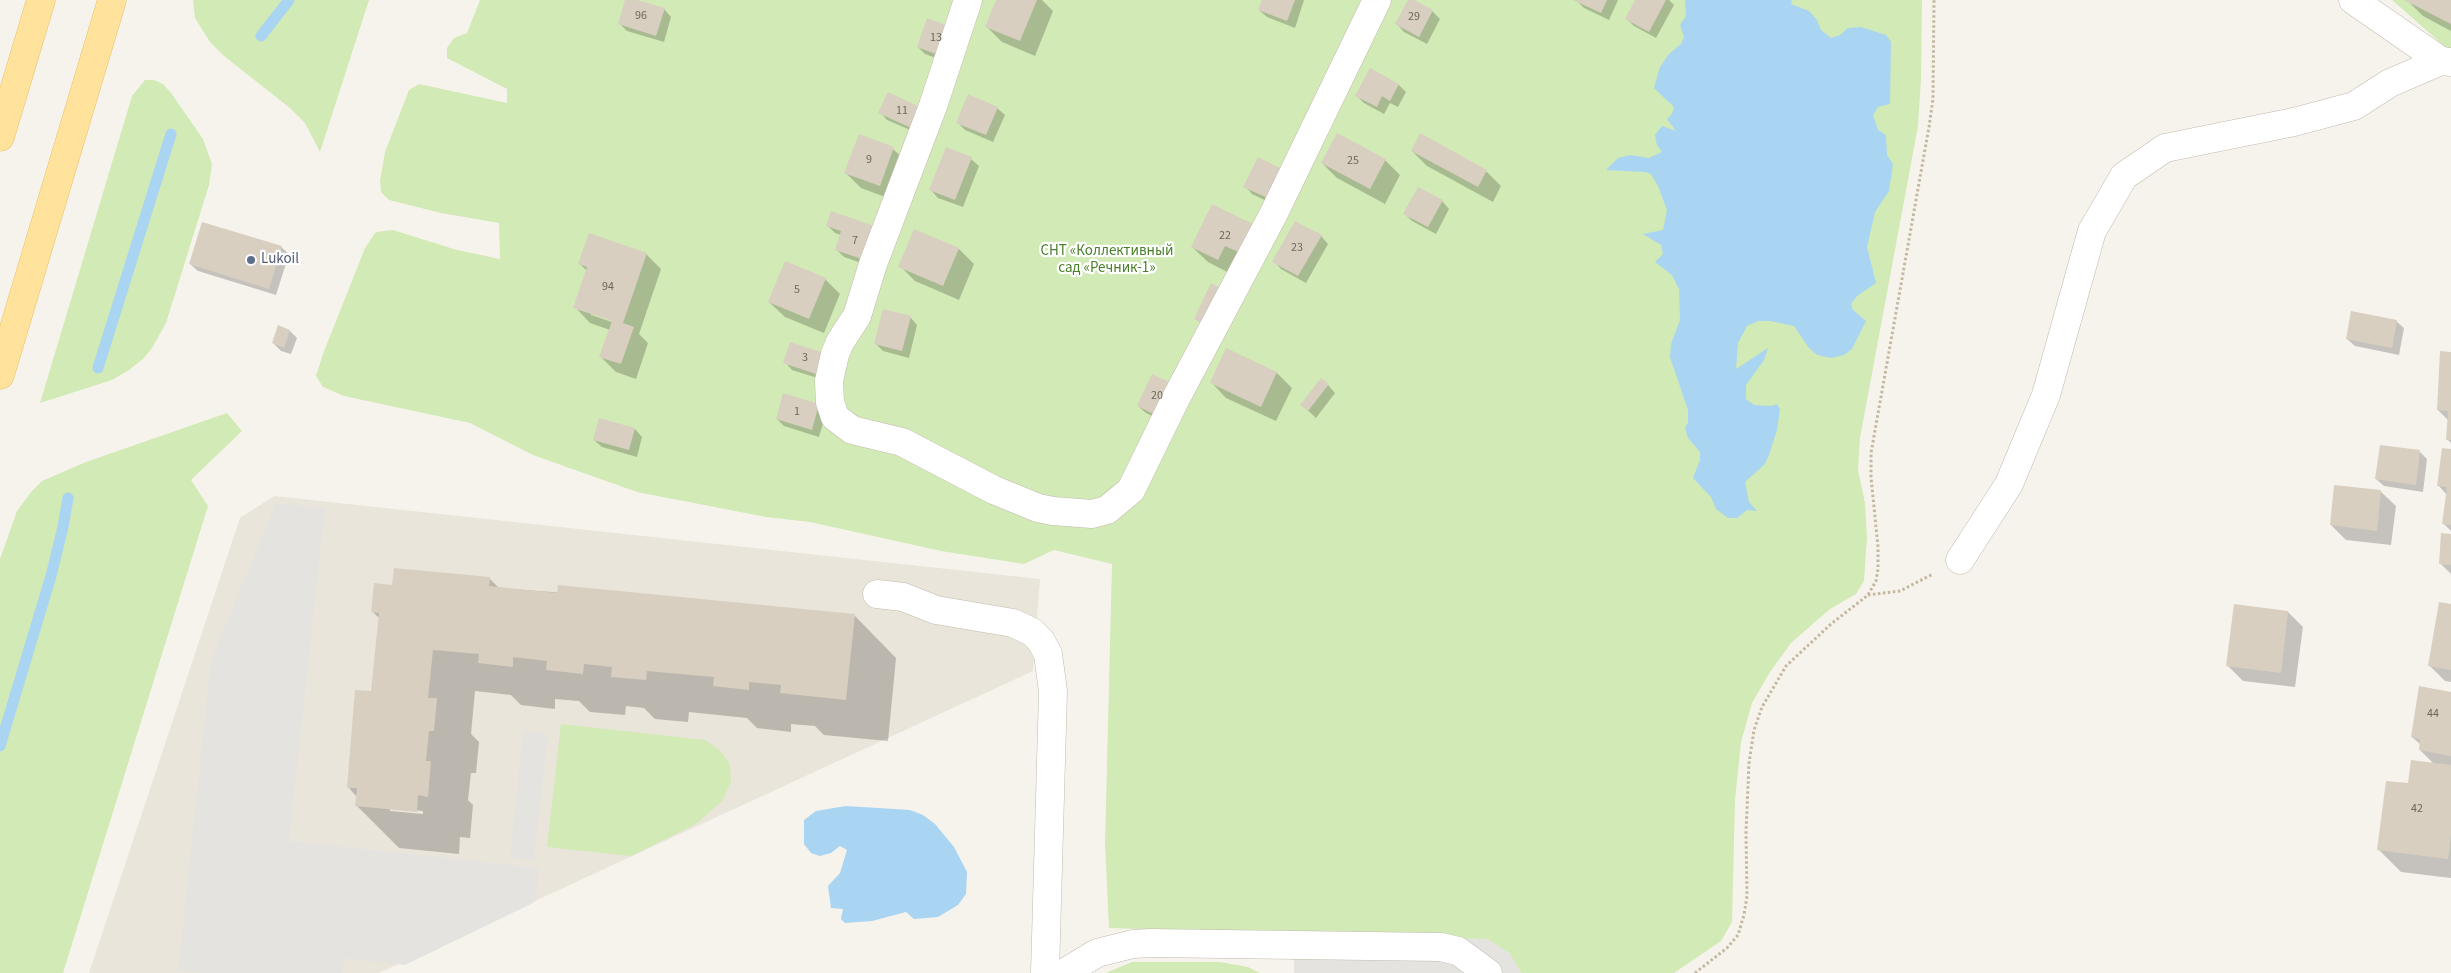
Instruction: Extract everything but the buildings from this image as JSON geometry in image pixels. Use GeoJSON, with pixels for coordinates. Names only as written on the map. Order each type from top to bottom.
{"type":"FeatureCollection","features":[{"type":"Feature","properties":{"kind":"main road"},"geometry":{"type":"LineString","coordinates":[[0,137],[41,0]]}},
{"type":"Feature","properties":{"kind":"main road"},"geometry":{"type":"LineString","coordinates":[[0,375],[112,0]]}},
{"type":"Feature","properties":{"kind":"street"},"geometry":{"type":"LineString","coordinates":[[968,0],[933,106],[873,264],[857,316],[840,342],[829,381],[830,402],[835,417],[852,430],[902,442],[994,490],[1038,508],[1092,514],[1107,510],[1118,503],[1131,490],[1174,402],[1273,215],[1377,0]]}},
{"type":"Feature","properties":{"kind":"street"},"geometry":{"type":"LineString","coordinates":[[2352,0],[2446,61]]}},
{"type":"Feature","properties":{"kind":"street"},"geometry":{"type":"LineString","coordinates":[[1960,560],[2009,484],[2046,395],[2092,231],[2124,176],[2165,148],[2294,122],[2354,106],[2390,83],[2446,61]]}},
{"type":"Feature","properties":{"kind":"street"},"geometry":{"type":"LineString","coordinates":[[877,594],[903,597],[936,610],[1013,623],[1032,632],[1041,641],[1048,654],[1053,691],[1045,973]]}},
{"type":"Feature","properties":{"kind":"street"},"geometry":{"type":"LineString","coordinates":[[1064,973],[1097,953],[1133,944],[1150,943],[1441,947],[1458,951],[1488,973]]}},
{"type":"Feature","properties":{"kind":"path"},"geometry":{"type":"LineString","coordinates":[[1695,973],[1727,948],[1738,935],[1744,915],[1749,762],[1754,730],[1762,707],[1786,666],[1831,624],[1868,595],[1876,581],[1878,569],[1871,454],[1933,99],[1934,0]]}},
{"type":"Feature","properties":{"kind":"path"},"geometry":{"type":"LineString","coordinates":[[1868,595],[1900,591],[1960,560]]}},
{"type":"Feature","properties":{"kind":"shaded area"},"geometry":{"type":"Polygon","coordinates":[[[274,496],[1040,579],[1033,671],[379,973],[89,973],[240,518],[274,496]]]}},
{"type":"Feature","properties":{"kind":"shaded area"},"geometry":{"type":"Polygon","coordinates":[[[276,503],[325,508],[289,841],[539,868],[535,902],[405,965],[344,958],[342,973],[202,973],[178,970],[211,661],[276,503]]]}},
{"type":"Feature","properties":{"kind":"shaded area"},"geometry":{"type":"Polygon","coordinates":[[[523,731],[548,734],[534,860],[510,857],[523,731]]]}},
{"type":"Feature","properties":{"kind":"shaded area"},"geometry":{"type":"Polygon","coordinates":[[[1294,934],[1488,939],[1509,953],[1521,973],[1294,973],[1294,934]]]}},
{"type":"Feature","properties":{"kind":"green space"},"geometry":{"type":"Polygon","coordinates":[[[193,0],[369,0],[320,152],[305,123],[290,108],[224,56],[210,42],[195,18],[193,0]]]}},
{"type":"Feature","properties":{"kind":"green space","name":"СНТ «Коллективный сад «Речник-1»"},"geometry":{"type":"Polygon","coordinates":[[[480,0],[1922,0],[1921,79],[1918,126],[1860,438],[1858,470],[1865,503],[1867,537],[1864,581],[1856,594],[1830,609],[1791,643],[1770,672],[1752,703],[1741,742],[1735,800],[1732,922],[1721,941],[1674,973],[1521,973],[1509,953],[1294,934],[1109,928],[1105,844],[1112,564],[1054,550],[1024,564],[941,551],[810,522],[766,517],[637,492],[533,455],[470,423],[344,396],[323,387],[316,376],[323,354],[365,248],[376,232],[393,230],[457,250],[500,259],[499,223],[441,213],[389,200],[381,192],[380,181],[385,152],[409,90],[419,84],[507,103],[507,89],[447,58],[447,48],[454,38],[467,33],[480,0]]]}},
{"type":"Feature","properties":{"kind":"green space"},"geometry":{"type":"Polygon","coordinates":[[[2392,0],[2451,0],[2451,52],[2392,0]]]}},
{"type":"Feature","properties":{"kind":"green space"},"geometry":{"type":"Polygon","coordinates":[[[145,80],[154,80],[163,84],[171,93],[203,139],[212,164],[209,185],[166,323],[152,348],[143,359],[129,370],[112,380],[40,403],[132,96],[145,80]]]}},
{"type":"Feature","properties":{"kind":"green space"},"geometry":{"type":"Polygon","coordinates":[[[227,413],[242,431],[191,480],[208,506],[63,973],[0,973],[0,559],[17,511],[42,481],[86,462],[227,413]]]}},
{"type":"Feature","properties":{"kind":"green space"},"geometry":{"type":"Polygon","coordinates":[[[561,724],[705,740],[720,750],[730,764],[731,782],[722,801],[696,824],[631,856],[547,847],[561,724]]]}},
{"type":"Feature","properties":{"kind":"green space"},"geometry":{"type":"Polygon","coordinates":[[[1132,962],[1220,962],[1248,967],[1260,973],[1106,973],[1132,962]]]}},
{"type":"Feature","properties":{"kind":"water"},"geometry":{"type":"Polygon","coordinates":[[[1685,0],[1792,0],[1791,4],[1809,11],[1817,20],[1821,30],[1831,38],[1840,35],[1848,28],[1861,27],[1886,35],[1891,42],[1890,104],[1878,107],[1873,115],[1878,130],[1886,135],[1887,155],[1893,164],[1889,191],[1875,212],[1867,247],[1876,283],[1857,296],[1851,304],[1853,310],[1866,321],[1852,349],[1844,355],[1831,358],[1817,355],[1809,348],[1794,326],[1770,321],[1758,321],[1747,326],[1738,343],[1736,369],[1768,348],[1764,360],[1746,385],[1746,399],[1754,405],[1771,406],[1777,404],[1780,409],[1777,430],[1769,455],[1764,465],[1745,482],[1749,502],[1757,511],[1747,510],[1737,518],[1728,518],[1716,509],[1711,497],[1693,478],[1700,460],[1700,452],[1688,438],[1685,428],[1688,423],[1688,410],[1670,357],[1671,344],[1680,320],[1679,289],[1672,275],[1655,262],[1663,254],[1661,245],[1643,234],[1663,230],[1667,210],[1658,186],[1651,174],[1645,172],[1606,170],[1618,158],[1630,155],[1649,158],[1662,152],[1657,145],[1655,135],[1662,126],[1676,131],[1667,119],[1672,114],[1674,107],[1654,88],[1660,67],[1669,54],[1681,44],[1684,37],[1680,25],[1686,16],[1685,0]]]}},
{"type":"Feature","properties":{"kind":"water"},"geometry":{"type":"Polygon","coordinates":[[[846,806],[910,810],[923,815],[935,824],[954,847],[967,872],[966,894],[958,905],[938,917],[914,919],[906,912],[872,921],[845,923],[841,919],[843,909],[831,908],[828,886],[840,873],[847,850],[840,846],[831,853],[820,856],[811,853],[804,844],[804,820],[816,811],[846,806]]]}},
{"type":"Feature","properties":{"kind":"waterway"},"geometry":{"type":"LineString","coordinates":[[261,36],[289,0]]}},
{"type":"Feature","properties":{"kind":"waterway"},"geometry":{"type":"LineString","coordinates":[[98,368],[171,134]]}},
{"type":"Feature","properties":{"kind":"waterway"},"geometry":{"type":"LineString","coordinates":[[0,746],[51,576],[68,498]]}},
{"type":"Feature","properties":{"kind":"place","name":"Lukoil"},"geometry":{"type":"Point","coordinates":[251,260]}}]}
